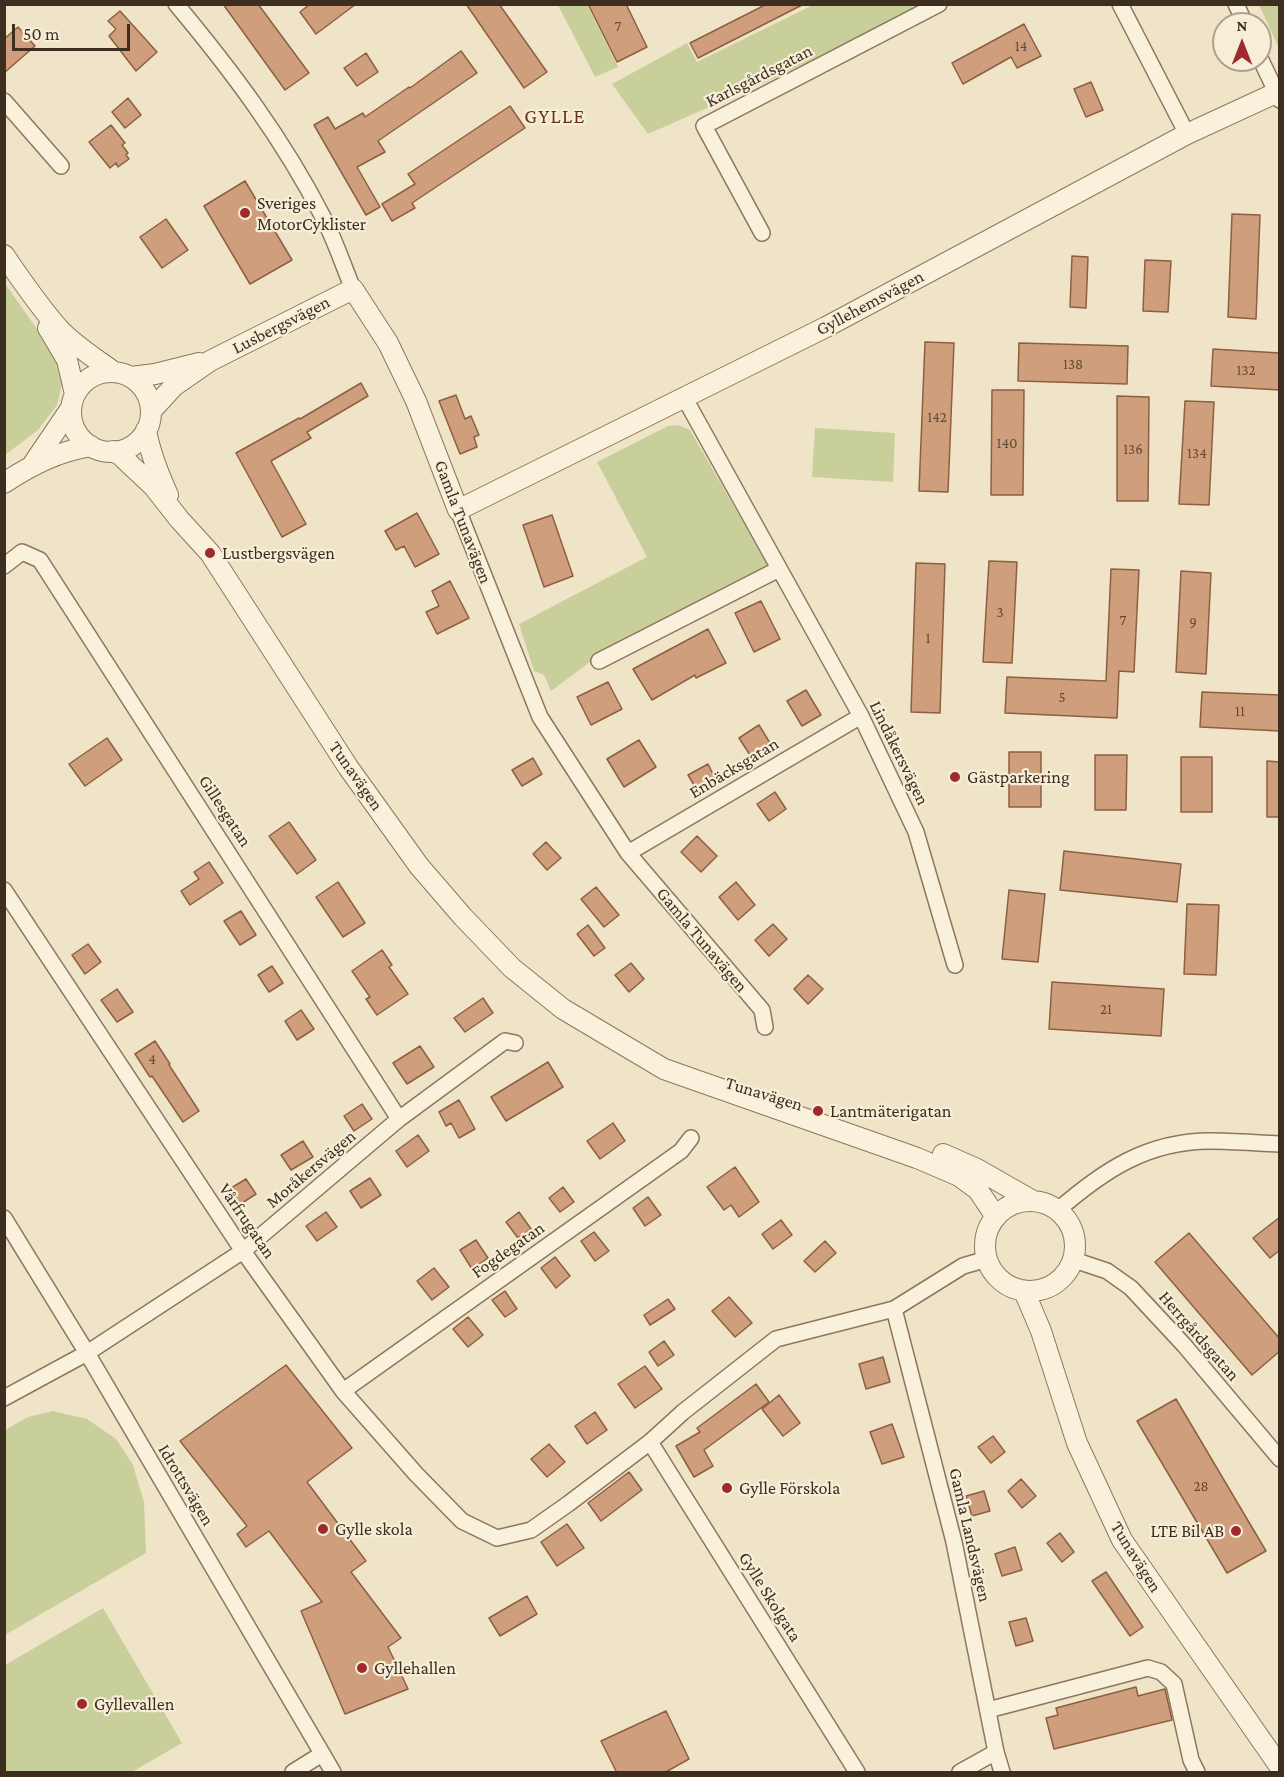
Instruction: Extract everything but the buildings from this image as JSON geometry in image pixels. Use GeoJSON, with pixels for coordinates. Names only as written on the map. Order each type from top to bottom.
{"type":"FeatureCollection","features":[{"type":"Feature","properties":{"kind":"street","name":"Gamla Tunavägen"},"geometry":{"type":"LineString","coordinates":[[176,4],[226,64],[276,135],[323,218],[353,289],[388,343],[416,401],[540,717],[628,853],[762,1010],[765,1028]]}},
{"type":"Feature","properties":{"kind":"street"},"geometry":{"type":"LineString","coordinates":[[1120,4],[1187,135]]}},
{"type":"Feature","properties":{"kind":"street","name":"Karlsgårdsgatan"},"geometry":{"type":"LineString","coordinates":[[762,233],[704,126],[938,5]]}},
{"type":"Feature","properties":{"kind":"street"},"geometry":{"type":"LineString","coordinates":[[1267,72],[1278,94]]}},
{"type":"Feature","properties":{"kind":"street","name":"Gyllehemsvägen"},"geometry":{"type":"LineString","coordinates":[[458,510],[826,327],[1187,135],[1278,94]]}},
{"type":"Feature","properties":{"kind":"street"},"geometry":{"type":"LineString","coordinates":[[4,101],[61,166]]}},
{"type":"Feature","properties":{"kind":"street"},"geometry":{"type":"LineString","coordinates":[[4,255],[30,293],[61,331],[81,348],[142,386],[151,411],[146,430],[134,444],[113,451],[102,450],[91,446],[77,433],[73,424],[73,401],[67,360],[55,336],[4,267]]}},
{"type":"Feature","properties":{"kind":"street","name":"Lusbergsvägen"},"geometry":{"type":"LineString","coordinates":[[151,411],[174,386],[210,361],[353,289]]}},
{"type":"Feature","properties":{"kind":"street","name":"Lusbergsvägen"},"geometry":{"type":"LineString","coordinates":[[122,375],[154,374],[210,361]]}},
{"type":"Feature","properties":{"kind":"street"},"geometry":{"type":"LineString","coordinates":[[33,464],[82,385],[91,377],[102,373],[122,375]]}},
{"type":"Feature","properties":{"kind":"street","name":"Lindåkersvägen"},"geometry":{"type":"LineString","coordinates":[[684,397],[861,716],[916,832],[956,965]]}},
{"type":"Feature","properties":{"kind":"street","name":"Tunavägen"},"geometry":{"type":"LineString","coordinates":[[146,430],[156,469],[179,519]]}},
{"type":"Feature","properties":{"kind":"street"},"geometry":{"type":"LineString","coordinates":[[4,483],[33,464],[68,450],[91,446]]}},
{"type":"Feature","properties":{"kind":"street","name":"Tunavägen"},"geometry":{"type":"LineString","coordinates":[[113,451],[154,487],[210,553],[348,767],[419,866],[463,917],[512,968],[563,1009],[664,1069],[943,1168],[978,1190],[996,1217]]}},
{"type":"Feature","properties":{"kind":"street","name":"Gillesgatan"},"geometry":{"type":"LineString","coordinates":[[4,566],[22,552],[40,560],[399,1119]]}},
{"type":"Feature","properties":{"kind":"street"},"geometry":{"type":"LineString","coordinates":[[599,661],[780,569]]}},
{"type":"Feature","properties":{"kind":"street","name":"Enbäcksgatan"},"geometry":{"type":"LineString","coordinates":[[628,853],[861,716]]}},
{"type":"Feature","properties":{"kind":"street","name":"Vårfrugatan"},"geometry":{"type":"LineString","coordinates":[[4,890],[243,1251],[343,1390],[416,1474],[462,1521],[496,1538],[531,1530],[650,1442]]}},
{"type":"Feature","properties":{"kind":"street","name":"Tunavägen"},"geometry":{"type":"LineString","coordinates":[[563,1009],[665,1062],[904,1139],[977,1169],[1033,1201]]}},
{"type":"Feature","properties":{"kind":"street","name":"Moråkersvägen"},"geometry":{"type":"LineString","coordinates":[[4,1398],[87,1353],[243,1251],[399,1119],[505,1041],[515,1043]]}},
{"type":"Feature","properties":{"kind":"street","name":"Fogdegatan"},"geometry":{"type":"LineString","coordinates":[[343,1390],[681,1151],[691,1138]]}},
{"type":"Feature","properties":{"kind":"street"},"geometry":{"type":"LineString","coordinates":[[1058,1210],[1083,1187],[1119,1163],[1154,1149],[1208,1140],[1280,1144]]}},
{"type":"Feature","properties":{"kind":"street"},"geometry":{"type":"LineString","coordinates":[[1033,1201],[1058,1210],[1074,1232],[1076,1246],[1074,1260],[1060,1281],[1049,1288],[1024,1291],[1011,1288],[1000,1281],[992,1271],[987,1259],[985,1244],[988,1230],[996,1217],[1007,1207],[1020,1202],[1033,1201]]}},
{"type":"Feature","properties":{"kind":"street","name":"Idrottsvägen"},"geometry":{"type":"LineString","coordinates":[[4,1218],[87,1353],[333,1773]]}},
{"type":"Feature","properties":{"kind":"street"},"geometry":{"type":"LineString","coordinates":[[650,1442],[691,1405],[776,1339],[894,1309],[963,1266],[987,1259]]}},
{"type":"Feature","properties":{"kind":"street","name":"Herrgårdsgatan"},"geometry":{"type":"LineString","coordinates":[[1074,1260],[1107,1271],[1131,1288],[1184,1346],[1280,1459]]}},
{"type":"Feature","properties":{"kind":"street","name":"Tunavägen"},"geometry":{"type":"LineString","coordinates":[[1024,1291],[1041,1330],[1077,1443],[1122,1540],[1280,1767]]}},
{"type":"Feature","properties":{"kind":"street","name":"Gamla Landsvägen"},"geometry":{"type":"LineString","coordinates":[[894,1309],[954,1542],[1002,1773]]}},
{"type":"Feature","properties":{"kind":"street","name":"Gylle Skolgata"},"geometry":{"type":"LineString","coordinates":[[650,1442],[857,1773]]}},
{"type":"Feature","properties":{"kind":"street"},"geometry":{"type":"LineString","coordinates":[[988,1710],[1148,1668],[1161,1672],[1174,1684],[1191,1760],[1197,1773]]}},
{"type":"Feature","properties":{"kind":"street"},"geometry":{"type":"LineString","coordinates":[[960,1773],[996,1752]]}},
{"type":"Feature","properties":{"kind":"street"},"geometry":{"type":"LineString","coordinates":[[293,1773],[322,1755]]}},
{"type":"Feature","properties":{"kind":"green space"},"geometry":{"type":"Polygon","coordinates":[[[558,5],[587,5],[618,67],[595,77],[558,5]]]}},
{"type":"Feature","properties":{"kind":"green space"},"geometry":{"type":"Polygon","coordinates":[[[813,5],[922,5],[775,78],[648,134],[612,84],[687,43],[697,62],[813,5]]]}},
{"type":"Feature","properties":{"kind":"green space"},"geometry":{"type":"Polygon","coordinates":[[[1259,5],[1279,5],[1279,48],[1272,33],[1272,12],[1262,12],[1259,5]]]}},
{"type":"Feature","properties":{"kind":"green space"},"geometry":{"type":"Polygon","coordinates":[[[4,282],[56,356],[63,380],[57,405],[38,430],[5,455],[4,282]]]}},
{"type":"Feature","properties":{"kind":"green space"},"geometry":{"type":"Polygon","coordinates":[[[678,425],[690,430],[769,567],[594,659],[551,691],[544,675],[534,671],[519,624],[647,557],[597,462],[668,426],[678,425]]]}},
{"type":"Feature","properties":{"kind":"green space"},"geometry":{"type":"Polygon","coordinates":[[[815,428],[895,433],[893,482],[812,477],[815,428]]]}},
{"type":"Feature","properties":{"kind":"green space"},"geometry":{"type":"Polygon","coordinates":[[[53,1411],[87,1419],[116,1439],[133,1465],[144,1502],[146,1553],[5,1635],[5,1430],[28,1417],[53,1411]]]}},
{"type":"Feature","properties":{"kind":"green space","name":"Gyllevallen"},"geometry":{"type":"Polygon","coordinates":[[[103,1608],[182,1743],[132,1772],[5,1772],[5,1665],[103,1608]]]}},
{"type":"Feature","properties":{"kind":"place","name":"Sveriges MotorCyklister"},"geometry":{"type":"Point","coordinates":[245,213]}},
{"type":"Feature","properties":{"kind":"place","name":"Lustbergsvägen"},"geometry":{"type":"Point","coordinates":[210,553]}},
{"type":"Feature","properties":{"kind":"place","name":"Gästparkering"},"geometry":{"type":"Point","coordinates":[955,777]}},
{"type":"Feature","properties":{"kind":"place","name":"Lantmäterigatan"},"geometry":{"type":"Point","coordinates":[818,1111]}},
{"type":"Feature","properties":{"kind":"place","name":"Gylle Förskola"},"geometry":{"type":"Point","coordinates":[727,1488]}},
{"type":"Feature","properties":{"kind":"place","name":"Gylle skola"},"geometry":{"type":"Point","coordinates":[323,1529]}},
{"type":"Feature","properties":{"kind":"place","name":"LTE Bil AB"},"geometry":{"type":"Point","coordinates":[1236,1531]}},
{"type":"Feature","properties":{"kind":"place","name":"Gyllehallen"},"geometry":{"type":"Point","coordinates":[362,1668]}},
{"type":"Feature","properties":{"kind":"place","name":"Gyllevallen"},"geometry":{"type":"Point","coordinates":[82,1704]}},
{"type":"Feature","properties":{"kind":"district","name":"GYLLE"},"geometry":{"type":"Point","coordinates":[555,117]}}]}
